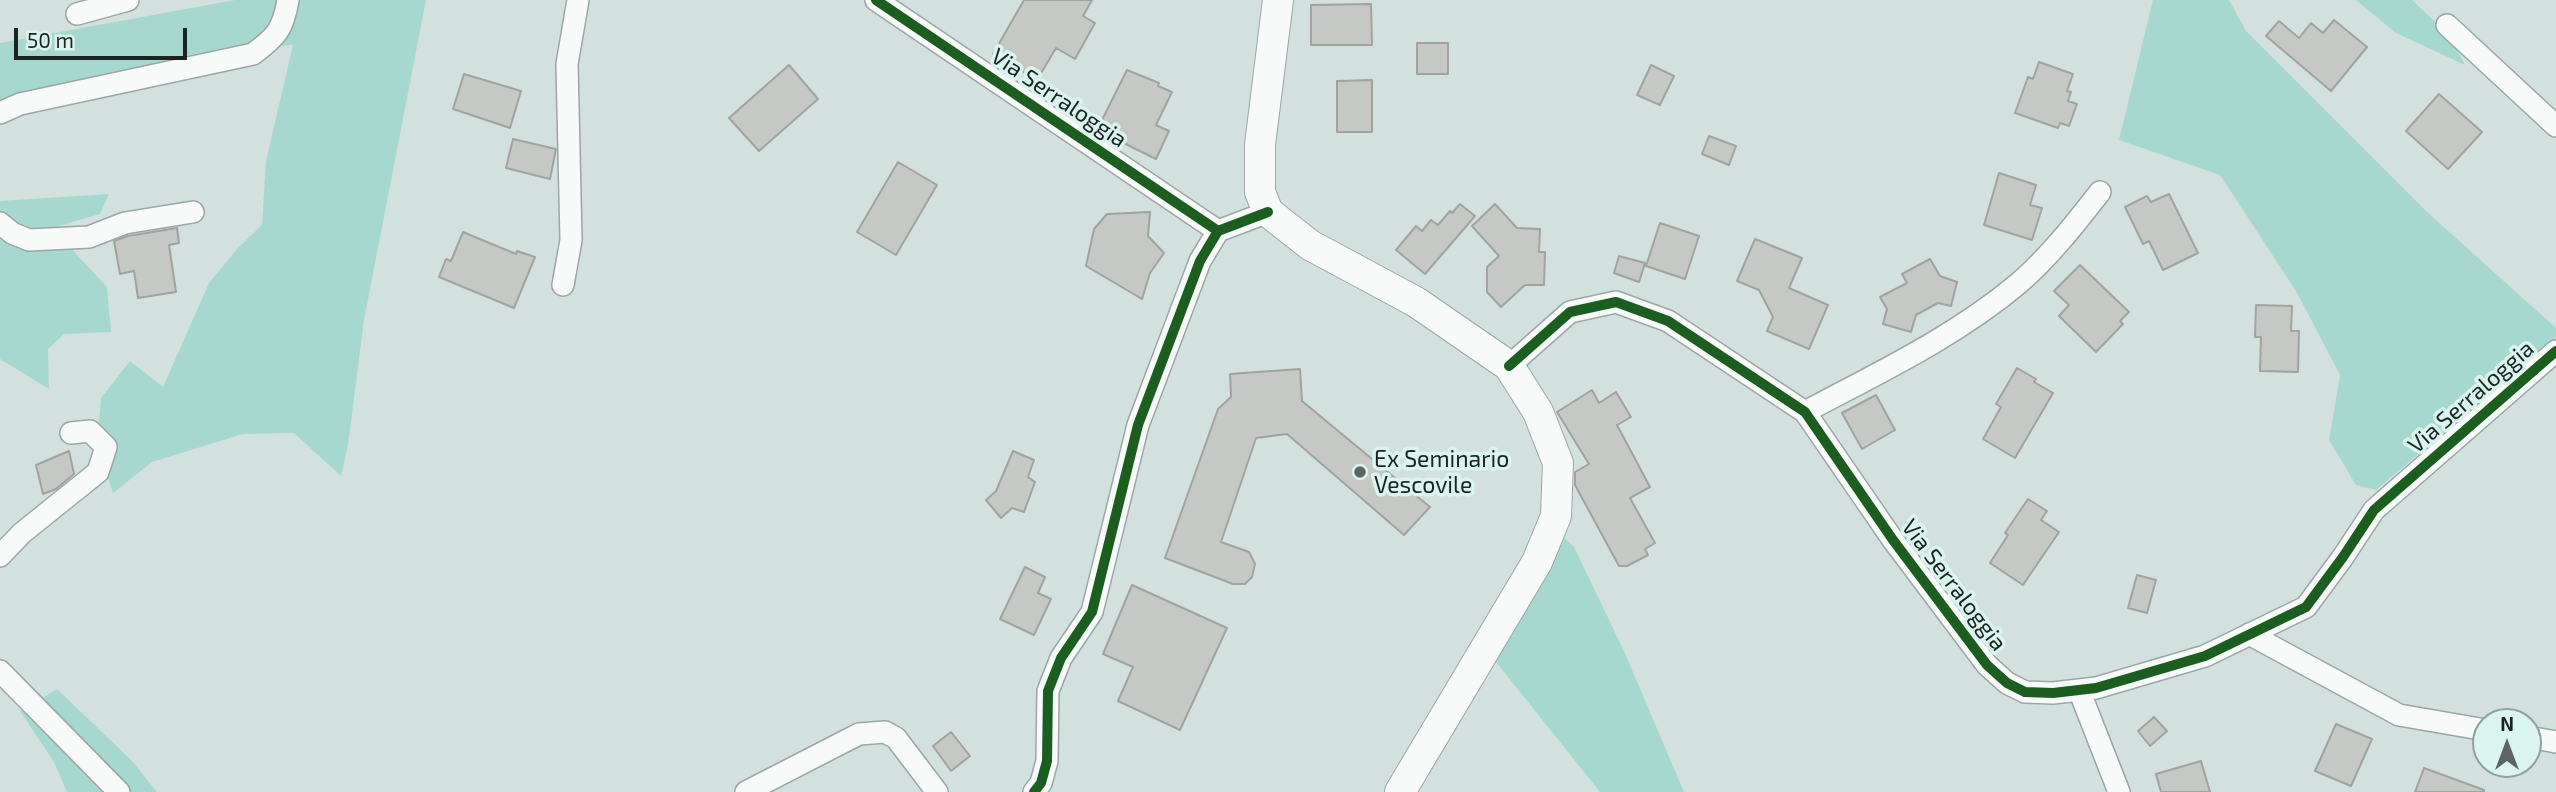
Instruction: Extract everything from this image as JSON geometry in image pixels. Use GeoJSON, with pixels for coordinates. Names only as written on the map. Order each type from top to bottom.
{"type":"FeatureCollection","features":[{"type":"Feature","properties":{"kind":"main road"},"geometry":{"type":"LineString","coordinates":[[1278,0],[1260,145],[1260,192],[1268,212],[1310,245],[1416,302],[1509,366],[1538,411],[1558,463],[1556,516],[1537,562],[1400,792]]}},
{"type":"Feature","properties":{"kind":"street"},"geometry":{"type":"LineString","coordinates":[[77,14],[128,0]]}},
{"type":"Feature","properties":{"kind":"street"},"geometry":{"type":"LineString","coordinates":[[0,113],[20,104],[253,54],[276,37],[288,0]]}},
{"type":"Feature","properties":{"kind":"street"},"geometry":{"type":"LineString","coordinates":[[563,285],[571,240],[567,64],[578,0]]}},
{"type":"Feature","properties":{"kind":"street","name":"Via Serraloggia"},"geometry":{"type":"LineString","coordinates":[[876,0],[1218,231]]}},
{"type":"Feature","properties":{"kind":"street"},"geometry":{"type":"LineString","coordinates":[[2447,25],[2556,126]]}},
{"type":"Feature","properties":{"kind":"street"},"geometry":{"type":"LineString","coordinates":[[1805,412],[1944,338],[2018,283],[2066,237],[2100,192]]}},
{"type":"Feature","properties":{"kind":"street"},"geometry":{"type":"LineString","coordinates":[[0,223],[12,233],[29,240],[89,237],[125,223],[193,212]]}},
{"type":"Feature","properties":{"kind":"street"},"geometry":{"type":"LineString","coordinates":[[1034,792],[1041,783],[1047,761],[1048,691],[1061,658],[1092,612],[1138,425],[1200,261],[1218,231],[1268,212]]}},
{"type":"Feature","properties":{"kind":"street","name":"Via Serraloggia"},"geometry":{"type":"LineString","coordinates":[[1509,366],[1570,312],[1616,302],[1668,321],[1805,412],[1893,540],[1987,665],[2007,683],[2025,692],[2053,693],[2096,688],[2205,656],[2306,607],[2374,510],[2556,351]]}},
{"type":"Feature","properties":{"kind":"street"},"geometry":{"type":"LineString","coordinates":[[0,556],[22,533],[97,472],[106,447],[90,431],[71,433]]}},
{"type":"Feature","properties":{"kind":"street"},"geometry":{"type":"LineString","coordinates":[[2249,635],[2399,715],[2472,728]]}},
{"type":"Feature","properties":{"kind":"street"},"geometry":{"type":"LineString","coordinates":[[0,671],[119,792]]}},
{"type":"Feature","properties":{"kind":"street"},"geometry":{"type":"LineString","coordinates":[[2079,690],[2119,792]]}},
{"type":"Feature","properties":{"kind":"street"},"geometry":{"type":"LineString","coordinates":[[746,792],[859,734],[885,733],[896,738],[937,792]]}},
{"type":"Feature","properties":{"kind":"green space"},"geometry":{"type":"Polygon","coordinates":[[[235,0],[426,0],[364,320],[348,445],[341,476],[294,433],[243,434],[152,462],[113,493],[97,445],[101,398],[130,361],[163,387],[209,283],[237,249],[262,225],[266,161],[293,45],[198,53],[0,100],[0,43],[235,0]]]}},
{"type":"Feature","properties":{"kind":"green space"},"geometry":{"type":"Polygon","coordinates":[[[2153,0],[2229,0],[2246,31],[2426,211],[2556,328],[2556,338],[2376,490],[2356,485],[2329,440],[2340,375],[2296,291],[2220,175],[2119,140],[2153,0]]]}},
{"type":"Feature","properties":{"kind":"green space"},"geometry":{"type":"Polygon","coordinates":[[[2356,0],[2412,0],[2448,34],[2465,65],[2396,33],[2356,0]]]}},
{"type":"Feature","properties":{"kind":"green space"},"geometry":{"type":"Polygon","coordinates":[[[109,194],[100,214],[52,228],[107,287],[111,332],[64,334],[48,349],[49,389],[0,359],[0,201],[109,194]]]}},
{"type":"Feature","properties":{"kind":"green space"},"geometry":{"type":"Polygon","coordinates":[[[1557,531],[1574,547],[1624,651],[1684,792],[1600,792],[1492,657],[1557,531]]]}},
{"type":"Feature","properties":{"kind":"green space"},"geometry":{"type":"Polygon","coordinates":[[[57,689],[132,761],[157,792],[67,792],[54,762],[20,711],[57,689]]]}},
{"type":"Feature","properties":{"kind":"building"},"geometry":{"type":"Polygon","coordinates":[[[1024,0],[1092,0],[1083,16],[1095,23],[1075,59],[1056,48],[1037,80],[993,54],[1024,0]]]}},
{"type":"Feature","properties":{"kind":"building"},"geometry":{"type":"Polygon","coordinates":[[[1371,4],[1372,45],[1311,45],[1311,5],[1371,4]]]}},
{"type":"Feature","properties":{"kind":"building"},"geometry":{"type":"Polygon","coordinates":[[[2334,20],[2367,47],[2331,91],[2266,36],[2279,21],[2299,38],[2311,23],[2323,33],[2334,20]]]}},
{"type":"Feature","properties":{"kind":"building"},"geometry":{"type":"Polygon","coordinates":[[[1417,43],[1448,43],[1448,74],[1417,74],[1417,43]]]}},
{"type":"Feature","properties":{"kind":"building"},"geometry":{"type":"Polygon","coordinates":[[[2039,62],[2073,74],[2067,91],[2071,92],[2068,101],[2077,104],[2069,126],[2060,123],[2058,128],[2015,113],[2028,77],[2033,79],[2039,62]]]}},
{"type":"Feature","properties":{"kind":"building"},"geometry":{"type":"Polygon","coordinates":[[[789,65],[818,99],[759,151],[729,118],[789,65]]]}},
{"type":"Feature","properties":{"kind":"building"},"geometry":{"type":"Polygon","coordinates":[[[1651,65],[1674,76],[1660,105],[1637,95],[1651,65]]]}},
{"type":"Feature","properties":{"kind":"building"},"geometry":{"type":"Polygon","coordinates":[[[1127,70],[1159,83],[1158,86],[1172,92],[1156,125],[1169,131],[1156,159],[1097,130],[1127,70]]]}},
{"type":"Feature","properties":{"kind":"building"},"geometry":{"type":"Polygon","coordinates":[[[464,74],[521,91],[510,128],[453,109],[464,74]]]}},
{"type":"Feature","properties":{"kind":"building"},"geometry":{"type":"Polygon","coordinates":[[[1372,80],[1372,132],[1337,132],[1337,81],[1372,80]]]}},
{"type":"Feature","properties":{"kind":"building"},"geometry":{"type":"Polygon","coordinates":[[[2439,94],[2482,132],[2448,169],[2406,131],[2439,94]]]}},
{"type":"Feature","properties":{"kind":"building"},"geometry":{"type":"Polygon","coordinates":[[[1709,136],[1736,146],[1729,165],[1702,154],[1709,136]]]}},
{"type":"Feature","properties":{"kind":"building"},"geometry":{"type":"Polygon","coordinates":[[[513,139],[556,149],[550,179],[506,168],[513,139]]]}},
{"type":"Feature","properties":{"kind":"building"},"geometry":{"type":"Polygon","coordinates":[[[898,162],[937,185],[896,255],[857,232],[898,162]]]}},
{"type":"Feature","properties":{"kind":"building"},"geometry":{"type":"Polygon","coordinates":[[[1999,173],[2036,185],[2030,205],[2042,208],[2032,240],[1984,225],[1999,173]]]}},
{"type":"Feature","properties":{"kind":"building"},"geometry":{"type":"Polygon","coordinates":[[[2169,194],[2198,253],[2163,270],[2149,241],[2143,244],[2125,207],[2147,196],[2151,202],[2169,194]]]}},
{"type":"Feature","properties":{"kind":"building"},"geometry":{"type":"Polygon","coordinates":[[[1460,204],[1475,216],[1425,274],[1396,250],[1416,226],[1422,231],[1431,220],[1438,225],[1460,204]]]}},
{"type":"Feature","properties":{"kind":"building"},"geometry":{"type":"Polygon","coordinates":[[[1495,204],[1517,228],[1540,229],[1539,252],[1545,252],[1544,285],[1525,285],[1501,307],[1487,292],[1487,267],[1499,256],[1472,226],[1495,204]]]}},
{"type":"Feature","properties":{"kind":"building"},"geometry":{"type":"Polygon","coordinates":[[[1150,212],[1148,236],[1164,253],[1150,273],[1142,299],[1086,266],[1094,229],[1107,214],[1150,212]]]}},
{"type":"Feature","properties":{"kind":"building"},"geometry":{"type":"Polygon","coordinates":[[[1660,223],[1699,236],[1685,279],[1646,266],[1660,223]]]}},
{"type":"Feature","properties":{"kind":"building"},"geometry":{"type":"Polygon","coordinates":[[[177,228],[179,243],[169,245],[176,292],[138,298],[134,271],[120,274],[114,241],[177,228]]]}},
{"type":"Feature","properties":{"kind":"building"},"geometry":{"type":"Polygon","coordinates":[[[463,232],[516,254],[517,251],[535,257],[514,308],[439,277],[446,259],[451,261],[463,232]]]}},
{"type":"Feature","properties":{"kind":"building"},"geometry":{"type":"Polygon","coordinates":[[[1755,239],[1802,258],[1789,288],[1828,305],[1809,349],[1767,331],[1773,317],[1759,290],[1737,281],[1755,239]]]}},
{"type":"Feature","properties":{"kind":"building"},"geometry":{"type":"Polygon","coordinates":[[[1619,256],[1645,263],[1639,282],[1614,273],[1619,256]]]}},
{"type":"Feature","properties":{"kind":"building"},"geometry":{"type":"Polygon","coordinates":[[[1930,259],[1940,276],[1957,282],[1951,306],[1938,303],[1916,315],[1911,332],[1883,324],[1887,309],[1880,297],[1907,283],[1902,274],[1930,259]]]}},
{"type":"Feature","properties":{"kind":"building"},"geometry":{"type":"Polygon","coordinates":[[[2080,265],[2129,312],[2120,321],[2123,324],[2096,352],[2059,316],[2069,305],[2054,291],[2080,265]]]}},
{"type":"Feature","properties":{"kind":"building"},"geometry":{"type":"Polygon","coordinates":[[[2256,305],[2292,306],[2291,331],[2299,331],[2298,372],[2260,371],[2261,337],[2255,337],[2256,305]]]}},
{"type":"Feature","properties":{"kind":"building"},"geometry":{"type":"Polygon","coordinates":[[[2017,368],[2053,393],[2015,458],[1983,439],[2001,407],[1996,404],[2017,368]]]}},
{"type":"Feature","properties":{"kind":"building","name":"Ex Seminario Vescovile"},"geometry":{"type":"Polygon","coordinates":[[[1300,369],[1302,401],[1430,507],[1404,535],[1287,434],[1256,438],[1221,542],[1249,552],[1255,564],[1252,577],[1245,584],[1233,584],[1165,558],[1218,409],[1231,397],[1230,374],[1300,369]]]}},
{"type":"Feature","properties":{"kind":"building"},"geometry":{"type":"Polygon","coordinates":[[[1592,390],[1599,403],[1616,392],[1631,417],[1617,425],[1650,487],[1630,498],[1655,543],[1645,549],[1648,555],[1627,566],[1619,566],[1575,485],[1575,472],[1589,464],[1557,412],[1592,390]]]}},
{"type":"Feature","properties":{"kind":"building"},"geometry":{"type":"Polygon","coordinates":[[[1876,395],[1895,430],[1862,449],[1842,413],[1876,395]]]}},
{"type":"Feature","properties":{"kind":"building"},"geometry":{"type":"Polygon","coordinates":[[[69,451],[74,474],[56,489],[43,494],[36,465],[69,451]]]}},
{"type":"Feature","properties":{"kind":"building"},"geometry":{"type":"Polygon","coordinates":[[[1013,451],[1034,460],[1028,477],[1035,482],[1024,512],[1012,508],[1001,518],[986,500],[996,491],[1013,451]]]}},
{"type":"Feature","properties":{"kind":"building"},"geometry":{"type":"Polygon","coordinates":[[[2028,499],[2047,511],[2041,520],[2059,532],[2023,585],[1990,563],[2008,535],[2005,533],[2028,499]]]}},
{"type":"Feature","properties":{"kind":"building"},"geometry":{"type":"Polygon","coordinates":[[[1025,567],[1045,577],[1038,593],[1051,599],[1034,635],[1000,619],[1025,567]]]}},
{"type":"Feature","properties":{"kind":"building"},"geometry":{"type":"Polygon","coordinates":[[[2137,575],[2156,580],[2147,613],[2128,608],[2137,575]]]}},
{"type":"Feature","properties":{"kind":"building"},"geometry":{"type":"Polygon","coordinates":[[[1132,585],[1227,628],[1180,730],[1118,701],[1133,667],[1103,654],[1132,585]]]}},
{"type":"Feature","properties":{"kind":"building"},"geometry":{"type":"Polygon","coordinates":[[[2154,717],[2167,731],[2150,746],[2138,731],[2154,717]]]}},
{"type":"Feature","properties":{"kind":"building"},"geometry":{"type":"Polygon","coordinates":[[[2336,724],[2372,739],[2351,786],[2315,771],[2336,724]]]}},
{"type":"Feature","properties":{"kind":"building"},"geometry":{"type":"Polygon","coordinates":[[[951,732],[970,756],[951,771],[933,746],[951,732]]]}},
{"type":"Feature","properties":{"kind":"building"},"geometry":{"type":"Polygon","coordinates":[[[2201,761],[2210,792],[2161,792],[2156,774],[2201,761]]]}},
{"type":"Feature","properties":{"kind":"building"},"geometry":{"type":"Polygon","coordinates":[[[2424,768],[2484,790],[2484,792],[2415,792],[2424,768]]]}},
{"type":"Feature","properties":{"kind":"cycle path"},"geometry":{"type":"LineString","coordinates":[[876,0],[1218,231]]}},
{"type":"Feature","properties":{"kind":"cycle path"},"geometry":{"type":"LineString","coordinates":[[1034,792],[1041,783],[1047,761],[1048,691],[1061,658],[1092,612],[1138,425],[1200,261],[1218,231],[1268,212]]}},
{"type":"Feature","properties":{"kind":"cycle path"},"geometry":{"type":"LineString","coordinates":[[1509,366],[1570,312],[1616,302],[1668,321],[1805,412],[1893,540],[1987,665],[2007,683],[2025,692],[2053,693],[2096,688],[2205,656],[2306,607],[2374,510],[2556,351]]}},
{"type":"Feature","properties":{"kind":"place","name":"Ex Seminario Vescovile"},"geometry":{"type":"Point","coordinates":[1360,472]}}]}
